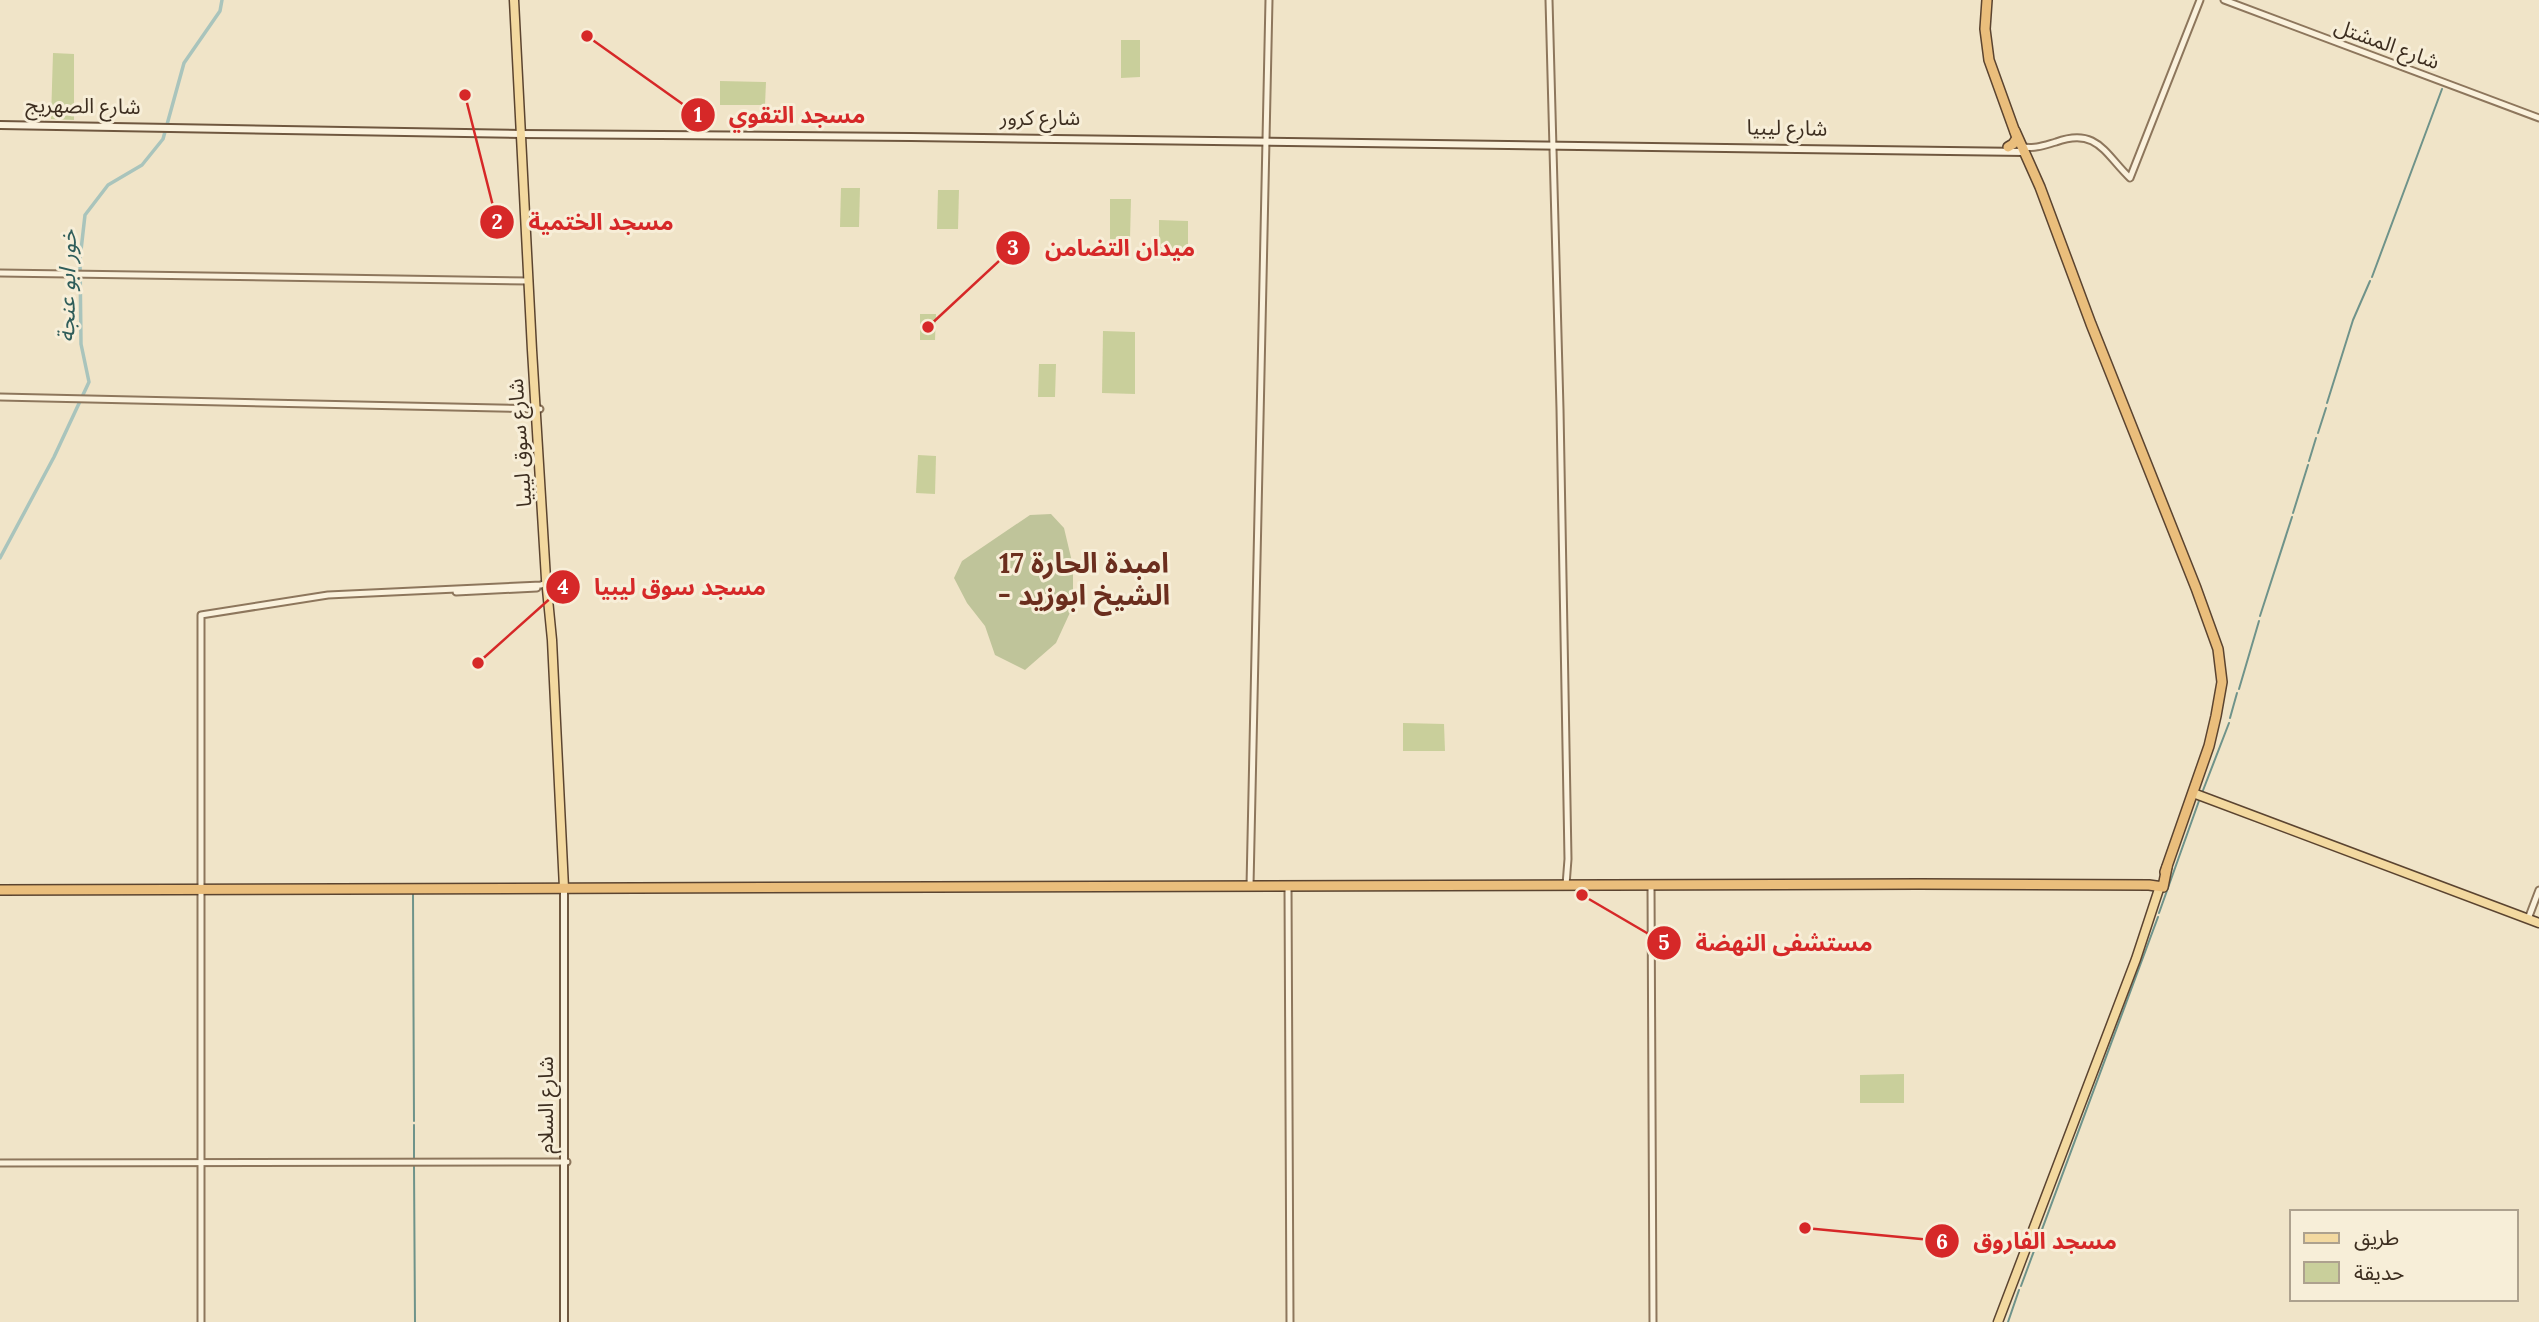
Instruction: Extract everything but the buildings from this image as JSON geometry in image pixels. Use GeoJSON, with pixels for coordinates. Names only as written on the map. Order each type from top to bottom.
{"type":"FeatureCollection","features":[{"type":"Feature","properties":{"kind":"highway"},"geometry":{"type":"LineString","coordinates":[[1987,0],[1985,29],[1989,60],[2218,649],[2222,682],[2198,796],[2157,885],[2155,900]]}},
{"type":"Feature","properties":{"kind":"highway"},"geometry":{"type":"LineString","coordinates":[[2004,149],[2013,144],[2022,145]]}},
{"type":"Feature","properties":{"kind":"highway"},"geometry":{"type":"LineString","coordinates":[[0,890],[565,886],[2157,885]]}},
{"type":"Feature","properties":{"kind":"main road","name":"شارع سوق ليبيا"},"geometry":{"type":"LineString","coordinates":[[515,0],[565,886]]}},
{"type":"Feature","properties":{"kind":"main road","name":"شارع الصهريج"},"geometry":{"type":"LineString","coordinates":[[0,124],[522,131]]}},
{"type":"Feature","properties":{"kind":"main road","name":"شارع سوق ليبيا"},"geometry":{"type":"LineString","coordinates":[[522,131],[538,409]]}},
{"type":"Feature","properties":{"kind":"main road","name":"شارع كرور"},"geometry":{"type":"LineString","coordinates":[[522,131],[1552,143]]}},
{"type":"Feature","properties":{"kind":"main road","name":"شارع ليبيا"},"geometry":{"type":"LineString","coordinates":[[1552,143],[2004,149]]}},
{"type":"Feature","properties":{"kind":"main road"},"geometry":{"type":"LineString","coordinates":[[2198,796],[2539,923]]}},
{"type":"Feature","properties":{"kind":"main road","name":"شارع السلام"},"geometry":{"type":"LineString","coordinates":[[565,886],[565,1322]]}},
{"type":"Feature","properties":{"kind":"main road"},"geometry":{"type":"LineString","coordinates":[[1998,1322],[2139,950],[2155,900]]}},
{"type":"Feature","properties":{"kind":"street"},"geometry":{"type":"LineString","coordinates":[[1250,887],[1269,0]]}},
{"type":"Feature","properties":{"kind":"street"},"geometry":{"type":"LineString","coordinates":[[1549,0],[1570,885]]}},
{"type":"Feature","properties":{"kind":"street"},"geometry":{"type":"LineString","coordinates":[[2022,145],[2086,138],[2102,147],[2130,178],[2200,0]]}},
{"type":"Feature","properties":{"kind":"street","name":"شارع المشتل"},"geometry":{"type":"LineString","coordinates":[[2224,0],[2539,118]]}},
{"type":"Feature","properties":{"kind":"street"},"geometry":{"type":"LineString","coordinates":[[0,273],[529,281]]}},
{"type":"Feature","properties":{"kind":"street"},"geometry":{"type":"LineString","coordinates":[[0,397],[538,409]]}},
{"type":"Feature","properties":{"kind":"street"},"geometry":{"type":"LineString","coordinates":[[201,1322],[201,615],[292,600],[547,586]]}},
{"type":"Feature","properties":{"kind":"street"},"geometry":{"type":"LineString","coordinates":[[1651,885],[1653,1322]]}},
{"type":"Feature","properties":{"kind":"street"},"geometry":{"type":"LineString","coordinates":[[1288,886],[1290,1322]]}},
{"type":"Feature","properties":{"kind":"street"},"geometry":{"type":"LineString","coordinates":[[2528,919],[2539,890]]}},
{"type":"Feature","properties":{"kind":"street"},"geometry":{"type":"LineString","coordinates":[[0,1163],[565,1162]]}},
{"type":"Feature","properties":{"kind":"green space"},"geometry":{"type":"Polygon","coordinates":[[[1121,40],[1140,40],[1140,77],[1121,78],[1121,40]]]}},
{"type":"Feature","properties":{"kind":"green space"},"geometry":{"type":"Polygon","coordinates":[[[53,53],[74,54],[74,120],[51,119],[53,53]]]}},
{"type":"Feature","properties":{"kind":"green space"},"geometry":{"type":"Polygon","coordinates":[[[720,81],[766,82],[765,105],[720,105],[720,81]]]}},
{"type":"Feature","properties":{"kind":"green space"},"geometry":{"type":"Polygon","coordinates":[[[841,188],[860,188],[859,227],[840,227],[841,188]]]}},
{"type":"Feature","properties":{"kind":"green space"},"geometry":{"type":"Polygon","coordinates":[[[938,190],[959,190],[958,229],[937,229],[938,190]]]}},
{"type":"Feature","properties":{"kind":"green space"},"geometry":{"type":"Polygon","coordinates":[[[1110,199],[1131,199],[1130,239],[1110,239],[1110,199]]]}},
{"type":"Feature","properties":{"kind":"green space"},"geometry":{"type":"Polygon","coordinates":[[[1159,220],[1188,221],[1188,249],[1159,248],[1159,220]]]}},
{"type":"Feature","properties":{"kind":"green space"},"geometry":{"type":"Polygon","coordinates":[[[920,314],[936,314],[935,340],[920,340],[920,314]]]}},
{"type":"Feature","properties":{"kind":"green space"},"geometry":{"type":"Polygon","coordinates":[[[1103,331],[1135,332],[1135,394],[1102,393],[1103,331]]]}},
{"type":"Feature","properties":{"kind":"green space"},"geometry":{"type":"Polygon","coordinates":[[[1039,364],[1056,364],[1055,397],[1038,397],[1039,364]]]}},
{"type":"Feature","properties":{"kind":"green space"},"geometry":{"type":"Polygon","coordinates":[[[918,455],[936,456],[935,494],[916,493],[918,455]]]}},
{"type":"Feature","properties":{"kind":"green space"},"geometry":{"type":"Polygon","coordinates":[[[1051,514],[1064,528],[1073,566],[1073,606],[1056,643],[1025,670],[995,655],[985,626],[967,603],[954,578],[962,561],[1030,515],[1051,514]]]}},
{"type":"Feature","properties":{"kind":"green space"},"geometry":{"type":"Polygon","coordinates":[[[1403,723],[1444,724],[1445,751],[1403,751],[1403,723]]]}},
{"type":"Feature","properties":{"kind":"green space"},"geometry":{"type":"Polygon","coordinates":[[[1904,1074],[1904,1103],[1860,1103],[1860,1075],[1904,1074]]]}},
{"type":"Feature","properties":{"kind":"waterway","name":"خور ابو عنجة"},"geometry":{"type":"LineString","coordinates":[[0,558],[54,457],[89,382],[81,344],[80,259],[85,215],[108,185],[142,165],[163,139],[184,63],[220,11],[222,0]]}},
{"type":"Feature","properties":{"kind":"waterway"},"geometry":{"type":"LineString","coordinates":[[2372,277],[2442,89]]}},
{"type":"Feature","properties":{"kind":"waterway"},"geometry":{"type":"LineString","coordinates":[[2327,403],[2353,320],[2370,281]]}},
{"type":"Feature","properties":{"kind":"waterway"},"geometry":{"type":"LineString","coordinates":[[2318,433],[2326,408]]}},
{"type":"Feature","properties":{"kind":"waterway"},"geometry":{"type":"LineString","coordinates":[[2309,461],[2316,438]]}},
{"type":"Feature","properties":{"kind":"waterway"},"geometry":{"type":"LineString","coordinates":[[2293,513],[2308,465]]}},
{"type":"Feature","properties":{"kind":"waterway"},"geometry":{"type":"LineString","coordinates":[[2260,616],[2292,517]]}},
{"type":"Feature","properties":{"kind":"waterway"},"geometry":{"type":"LineString","coordinates":[[2239,689],[2259,621]]}},
{"type":"Feature","properties":{"kind":"waterway"},"geometry":{"type":"LineString","coordinates":[[2230,718],[2237,693]]}},
{"type":"Feature","properties":{"kind":"waterway"},"geometry":{"type":"LineString","coordinates":[[2202,793],[2229,723]]}},
{"type":"Feature","properties":{"kind":"waterway"},"geometry":{"type":"LineString","coordinates":[[2159,913],[2200,798]]}},
{"type":"Feature","properties":{"kind":"waterway"},"geometry":{"type":"LineString","coordinates":[[413,894],[414,1121]]}},
{"type":"Feature","properties":{"kind":"waterway"},"geometry":{"type":"LineString","coordinates":[[2021,1286],[2158,917]]}},
{"type":"Feature","properties":{"kind":"waterway"},"geometry":{"type":"LineString","coordinates":[[414,1125],[414,1159]]}},
{"type":"Feature","properties":{"kind":"waterway"},"geometry":{"type":"LineString","coordinates":[[414,1166],[415,1322]]}},
{"type":"Feature","properties":{"kind":"waterway"},"geometry":{"type":"LineString","coordinates":[[2008,1322],[2019,1290]]}},
{"type":"Feature","properties":{"kind":"place","name":"مسجد التقوي"},"geometry":{"type":"Point","coordinates":[587,36]}},
{"type":"Feature","properties":{"kind":"place","name":"مسجد الختمية"},"geometry":{"type":"Point","coordinates":[465,95]}},
{"type":"Feature","properties":{"kind":"place","name":"ميدان التضامن"},"geometry":{"type":"Point","coordinates":[928,327]}},
{"type":"Feature","properties":{"kind":"place","name":"مسجد سوق ليبيا"},"geometry":{"type":"Point","coordinates":[478,663]}},
{"type":"Feature","properties":{"kind":"place","name":"مستشفى النهضة"},"geometry":{"type":"Point","coordinates":[1582,895]}},
{"type":"Feature","properties":{"kind":"place","name":"مسجد الفاروق"},"geometry":{"type":"Point","coordinates":[1805,1228]}},
{"type":"Feature","properties":{"kind":"district","name":"امبدة الحارة 17 - الشيخ ابوزيد"},"geometry":{"type":"Point","coordinates":[1084,579]}}]}
